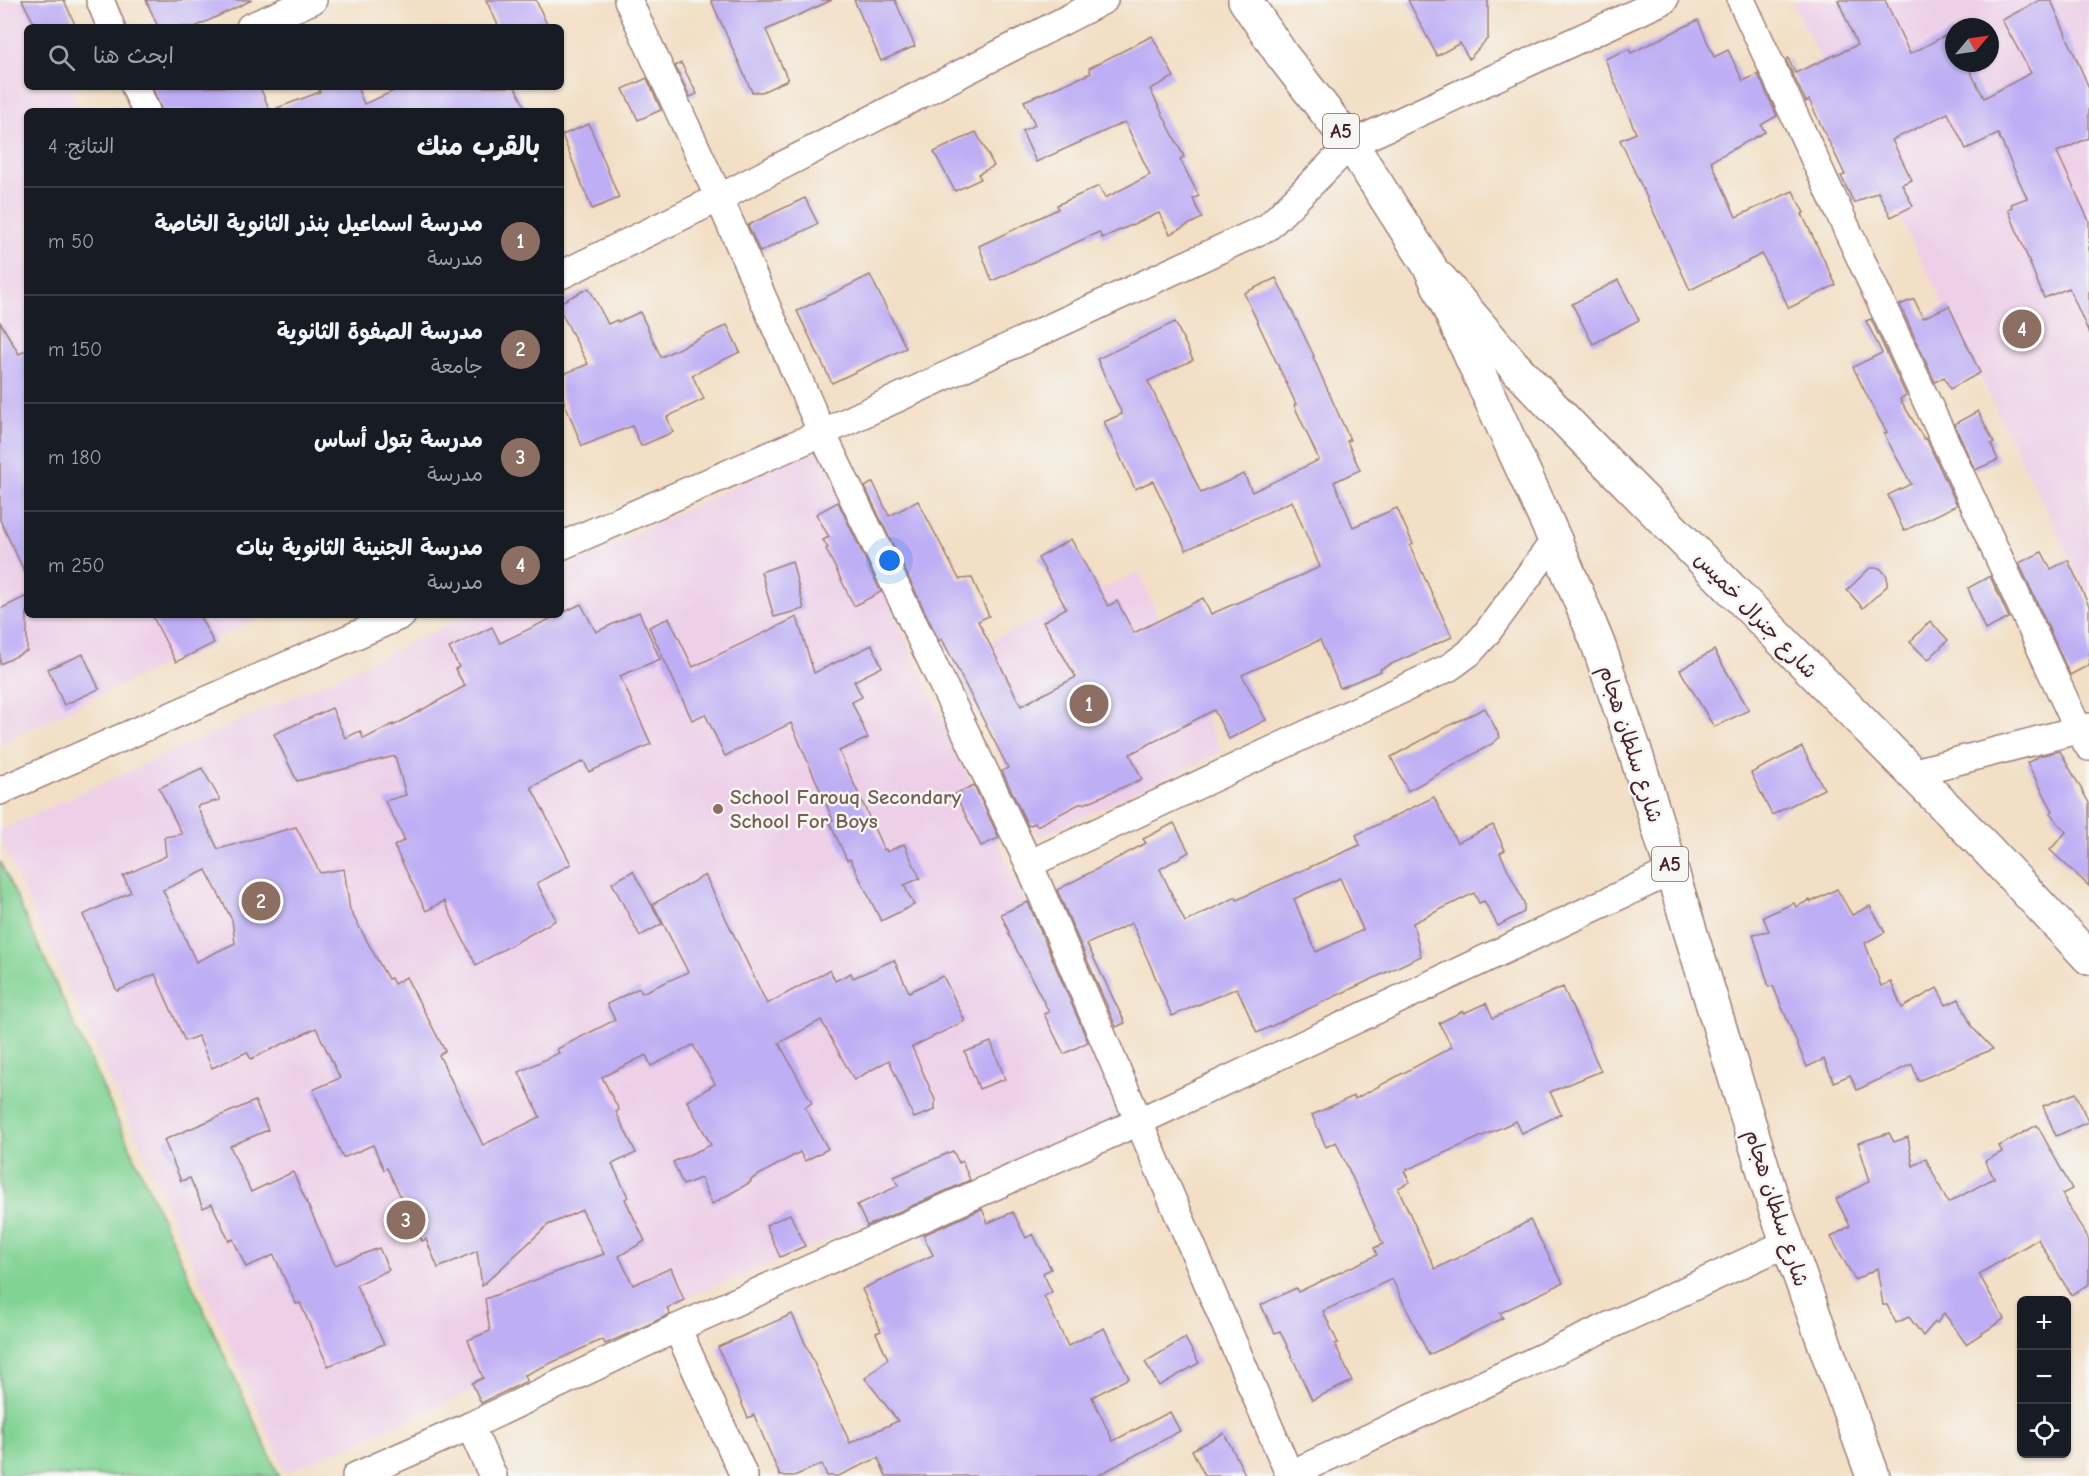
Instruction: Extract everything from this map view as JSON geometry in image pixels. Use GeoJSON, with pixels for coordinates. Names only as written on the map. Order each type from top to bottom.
{"type":"FeatureCollection","features":[{"type":"Feature","properties":{"kind":"main road","name":"A5"},"geometry":{"type":"LineString","coordinates":[[1245,0],[1282,54],[1351,144],[1430,267]]}},
{"type":"Feature","properties":{"kind":"main road","name":"شارع سلطان هجام"},"geometry":{"type":"LineString","coordinates":[[1430,267],[1556,540],[1598,644],[1635,751],[1776,1211],[1873,1476]]}},
{"type":"Feature","properties":{"kind":"main road","name":"شارع جنرال خميس"},"geometry":{"type":"LineString","coordinates":[[1430,267],[1513,365],[1572,427],[1986,848],[2089,958]]}},
{"type":"Feature","properties":{"kind":"street"},"geometry":{"type":"LineString","coordinates":[[100,0],[110,24]]}},
{"type":"Feature","properties":{"kind":"street"},"geometry":{"type":"LineString","coordinates":[[257,24],[313,0]]}},
{"type":"Feature","properties":{"kind":"street"},"geometry":{"type":"LineString","coordinates":[[628,0],[719,198],[822,433],[1029,864],[1289,1475],[1787,1243]]}},
{"type":"Feature","properties":{"kind":"street"},"geometry":{"type":"LineString","coordinates":[[564,274],[719,198],[1104,0]]}},
{"type":"Feature","properties":{"kind":"street"},"geometry":{"type":"LineString","coordinates":[[564,545],[822,433],[1268,227],[1351,144],[1664,0]]}},
{"type":"Feature","properties":{"kind":"street"},"geometry":{"type":"LineString","coordinates":[[1742,0],[2086,735],[1911,773]]}},
{"type":"Feature","properties":{"kind":"street"},"geometry":{"type":"LineString","coordinates":[[136,90],[145,108]]}},
{"type":"Feature","properties":{"kind":"street"},"geometry":{"type":"LineString","coordinates":[[1029,864],[1450,667],[1469,653],[1486,634],[1556,540]]}},
{"type":"Feature","properties":{"kind":"street"},"geometry":{"type":"LineString","coordinates":[[0,790],[346,626],[387,618]]}},
{"type":"Feature","properties":{"kind":"street"},"geometry":{"type":"LineString","coordinates":[[356,1476],[470,1426],[677,1328],[1138,1122],[1672,871]]}},
{"type":"Feature","properties":{"kind":"street"},"geometry":{"type":"LineString","coordinates":[[677,1328],[744,1476]]}},
{"type":"Feature","properties":{"kind":"street"},"geometry":{"type":"LineString","coordinates":[[470,1426],[493,1476]]}},
{"type":"Feature","properties":{"kind":"shaded area"},"geometry":{"type":"Polygon","coordinates":[[[0,0],[29,0],[41,24],[24,24],[24,90],[71,90],[80,108],[24,108],[24,618],[259,618],[0,744],[0,0]]]}},
{"type":"Feature","properties":{"kind":"shaded area"},"geometry":{"type":"Polygon","coordinates":[[[1802,0],[2089,0],[2089,595],[1793,4],[1802,0]]]}},
{"type":"Feature","properties":{"kind":"shaded area"},"geometry":{"type":"Polygon","coordinates":[[[818,446],[1123,1119],[676,1302],[286,1473],[137,1138],[0,839],[0,830],[383,656],[461,618],[564,618],[564,569],[818,446]]]}},
{"type":"Feature","properties":{"kind":"shaded area"},"geometry":{"type":"Polygon","coordinates":[[[1138,572],[1221,752],[1039,837],[956,657],[1138,572]]]}},
{"type":"Feature","properties":{"kind":"green space"},"geometry":{"type":"Polygon","coordinates":[[[0,861],[279,1476],[0,1476],[0,861]]]}},
{"type":"Feature","properties":{"kind":"building"},"geometry":{"type":"Polygon","coordinates":[[[22,0],[64,0],[75,24],[34,24],[22,0]]]}},
{"type":"Feature","properties":{"kind":"building"},"geometry":{"type":"Polygon","coordinates":[[[146,0],[252,0],[201,24],[157,24],[146,0]]]}},
{"type":"Feature","properties":{"kind":"building"},"geometry":{"type":"Polygon","coordinates":[[[486,0],[536,0],[547,24],[498,24],[486,0]]]}},
{"type":"Feature","properties":{"kind":"building"},"geometry":{"type":"Polygon","coordinates":[[[711,0],[832,0],[766,30],[788,80],[762,92],[752,92],[711,0]]]}},
{"type":"Feature","properties":{"kind":"building"},"geometry":{"type":"Polygon","coordinates":[[[854,0],[895,0],[915,46],[881,61],[854,0]]]}},
{"type":"Feature","properties":{"kind":"building"},"geometry":{"type":"Polygon","coordinates":[[[1408,0],[1488,0],[1488,38],[1469,59],[1460,43],[1437,56],[1408,0]]]}},
{"type":"Feature","properties":{"kind":"building"},"geometry":{"type":"Polygon","coordinates":[[[1838,0],[1885,0],[1910,54],[1945,36],[1945,72],[1971,72],[1984,98],[2031,73],[2002,20],[2040,0],[2051,0],[2089,88],[2089,138],[2057,152],[2089,221],[2089,333],[2069,288],[2044,298],[2008,209],[2012,207],[2011,204],[2027,198],[1998,134],[1966,149],[1948,113],[1892,140],[1912,180],[1902,184],[1913,206],[1891,217],[1878,192],[1854,203],[1841,176],[1845,175],[1809,100],[1806,102],[1786,60],[1788,58],[1795,73],[1857,45],[1838,0]]]}},
{"type":"Feature","properties":{"kind":"building"},"geometry":{"type":"Polygon","coordinates":[[[1698,20],[1714,57],[1728,50],[1743,81],[1758,74],[1777,116],[1761,125],[1765,132],[1711,161],[1736,217],[1793,191],[1836,285],[1789,308],[1762,254],[1690,290],[1620,140],[1636,133],[1605,59],[1629,49],[1631,53],[1698,20]]]}},
{"type":"Feature","properties":{"kind":"building"},"geometry":{"type":"Polygon","coordinates":[[[1152,36],[1174,77],[1150,89],[1184,157],[1180,159],[1199,196],[1193,199],[1202,218],[1170,234],[1159,213],[1102,238],[1099,232],[992,281],[979,246],[1058,209],[1057,205],[1099,186],[1105,198],[1150,175],[1125,122],[1036,162],[1022,131],[1035,125],[1024,101],[1091,73],[1089,68],[1152,36]]]}},
{"type":"Feature","properties":{"kind":"building"},"geometry":{"type":"Polygon","coordinates":[[[681,63],[697,94],[690,97],[675,66],[681,63]]]}},
{"type":"Feature","properties":{"kind":"building"},"geometry":{"type":"Polygon","coordinates":[[[647,78],[661,110],[638,120],[623,89],[647,78]]]}},
{"type":"Feature","properties":{"kind":"building"},"geometry":{"type":"Polygon","coordinates":[[[153,90],[261,90],[269,108],[161,108],[153,90]]]}},
{"type":"Feature","properties":{"kind":"building"},"geometry":{"type":"Polygon","coordinates":[[[319,90],[358,90],[364,104],[396,90],[516,90],[526,108],[277,108],[320,92],[319,90]]]}},
{"type":"Feature","properties":{"kind":"building"},"geometry":{"type":"Polygon","coordinates":[[[589,124],[619,198],[592,209],[564,140],[564,134],[589,124]]]}},
{"type":"Feature","properties":{"kind":"building"},"geometry":{"type":"Polygon","coordinates":[[[976,132],[994,166],[978,174],[981,179],[955,191],[934,152],[976,132]]]}},
{"type":"Feature","properties":{"kind":"building"},"geometry":{"type":"Polygon","coordinates":[[[805,198],[818,224],[760,252],[748,225],[805,198]]]}},
{"type":"Feature","properties":{"kind":"building"},"geometry":{"type":"Polygon","coordinates":[[[870,275],[906,348],[832,383],[797,311],[870,275]]]}},
{"type":"Feature","properties":{"kind":"building"},"geometry":{"type":"Polygon","coordinates":[[[1276,278],[1314,356],[1350,440],[1347,441],[1360,470],[1334,482],[1353,527],[1397,508],[1413,544],[1410,546],[1452,637],[1340,688],[1320,640],[1242,675],[1266,720],[1229,739],[1214,710],[1130,754],[1142,779],[1084,804],[1083,802],[1037,826],[1035,823],[1028,826],[1002,771],[1008,768],[942,639],[939,641],[865,487],[873,482],[889,516],[918,501],[959,579],[972,578],[989,616],[978,621],[1021,706],[1076,677],[1043,622],[1066,608],[1038,558],[1071,539],[1108,606],[1117,601],[1134,633],[1203,598],[1211,614],[1320,567],[1292,501],[1186,550],[1153,481],[1135,489],[1104,422],[1122,414],[1097,359],[1175,322],[1193,360],[1148,381],[1201,493],[1244,474],[1252,492],[1319,460],[1294,405],[1296,404],[1244,293],[1276,278]]]}},
{"type":"Feature","properties":{"kind":"building"},"geometry":{"type":"Polygon","coordinates":[[[1618,280],[1639,320],[1593,344],[1572,304],[1618,280]]]}},
{"type":"Feature","properties":{"kind":"building"},"geometry":{"type":"Polygon","coordinates":[[[589,288],[608,324],[640,312],[661,357],[727,325],[740,352],[692,375],[704,399],[667,417],[673,432],[641,446],[632,426],[582,446],[564,401],[564,374],[588,364],[564,318],[564,300],[589,288]]]}},
{"type":"Feature","properties":{"kind":"building"},"geometry":{"type":"Polygon","coordinates":[[[1914,299],[1923,318],[1949,306],[1980,373],[1950,389],[1944,377],[1935,382],[1900,305],[1914,299]]]}},
{"type":"Feature","properties":{"kind":"building"},"geometry":{"type":"Polygon","coordinates":[[[1871,319],[1906,395],[1900,399],[1924,439],[1926,438],[1957,505],[1904,531],[1888,495],[1911,484],[1884,434],[1887,432],[1853,367],[1882,353],[1866,321],[1871,319]]]}},
{"type":"Feature","properties":{"kind":"building"},"geometry":{"type":"Polygon","coordinates":[[[0,322],[19,354],[24,352],[24,571],[0,520],[0,322]]]}},
{"type":"Feature","properties":{"kind":"building"},"geometry":{"type":"Polygon","coordinates":[[[1978,411],[1994,443],[1991,444],[1998,460],[1975,470],[1954,424],[1978,411]]]}},
{"type":"Feature","properties":{"kind":"building"},"geometry":{"type":"Polygon","coordinates":[[[838,502],[881,592],[854,606],[826,549],[828,548],[823,540],[829,537],[816,514],[838,502]]]}},
{"type":"Feature","properties":{"kind":"building"},"geometry":{"type":"Polygon","coordinates":[[[2042,552],[2051,569],[2068,560],[2089,606],[2089,665],[2070,675],[2019,563],[2042,552]]]}},
{"type":"Feature","properties":{"kind":"building"},"geometry":{"type":"Polygon","coordinates":[[[792,561],[804,609],[774,617],[761,572],[792,561]]]}},
{"type":"Feature","properties":{"kind":"building"},"geometry":{"type":"Polygon","coordinates":[[[1870,568],[1880,568],[1887,576],[1887,586],[1863,608],[1847,590],[1870,568]]]}},
{"type":"Feature","properties":{"kind":"building"},"geometry":{"type":"Polygon","coordinates":[[[1990,576],[2009,618],[1985,630],[1968,588],[1990,576]]]}},
{"type":"Feature","properties":{"kind":"building"},"geometry":{"type":"Polygon","coordinates":[[[24,597],[24,618],[27,618],[27,651],[0,664],[0,609],[24,597]]]}},
{"type":"Feature","properties":{"kind":"building"},"geometry":{"type":"Polygon","coordinates":[[[581,604],[596,632],[639,612],[660,659],[620,676],[651,744],[589,772],[584,761],[531,787],[571,864],[537,883],[556,920],[476,965],[444,901],[426,911],[394,846],[405,840],[385,801],[406,795],[395,756],[297,781],[274,734],[332,708],[345,738],[360,731],[364,739],[393,724],[393,726],[465,686],[455,669],[459,667],[449,648],[492,627],[500,643],[552,618],[564,618],[564,612],[581,604]]]}},
{"type":"Feature","properties":{"kind":"building"},"geometry":{"type":"Polygon","coordinates":[[[797,617],[814,673],[872,645],[882,667],[854,681],[862,697],[852,702],[868,738],[839,751],[884,850],[886,849],[887,852],[904,844],[920,878],[904,885],[914,905],[881,921],[850,859],[847,860],[829,821],[833,820],[791,723],[725,756],[705,714],[692,720],[649,627],[669,618],[693,667],[797,617]]]}},
{"type":"Feature","properties":{"kind":"building"},"geometry":{"type":"Polygon","coordinates":[[[154,618],[201,618],[214,643],[176,662],[154,618]]]}},
{"type":"Feature","properties":{"kind":"building"},"geometry":{"type":"Polygon","coordinates":[[[1930,621],[1948,640],[1928,660],[1910,642],[1930,621]]]}},
{"type":"Feature","properties":{"kind":"building"},"geometry":{"type":"Polygon","coordinates":[[[1714,650],[1749,710],[1714,727],[1680,670],[1714,650]]]}},
{"type":"Feature","properties":{"kind":"building"},"geometry":{"type":"Polygon","coordinates":[[[83,654],[99,689],[64,705],[48,669],[83,654]]]}},
{"type":"Feature","properties":{"kind":"building"},"geometry":{"type":"Polygon","coordinates":[[[1485,708],[1500,737],[1492,744],[1408,791],[1391,757],[1485,708]]]}},
{"type":"Feature","properties":{"kind":"building"},"geometry":{"type":"Polygon","coordinates":[[[1802,747],[1824,789],[1772,815],[1751,773],[1802,747]]]}},
{"type":"Feature","properties":{"kind":"building"},"geometry":{"type":"Polygon","coordinates":[[[2060,751],[2089,803],[2089,886],[2050,850],[2066,832],[2050,813],[2053,811],[2027,763],[2039,756],[2060,751]]]}},
{"type":"Feature","properties":{"kind":"building"},"geometry":{"type":"Polygon","coordinates":[[[202,768],[220,800],[197,806],[218,849],[296,827],[320,873],[344,869],[350,910],[388,979],[391,978],[394,984],[406,977],[445,1051],[439,1055],[483,1145],[540,1117],[519,1072],[559,1053],[557,1049],[615,1020],[607,1004],[639,988],[642,993],[688,972],[653,904],[705,875],[767,1004],[830,970],[835,981],[851,973],[853,978],[894,960],[909,992],[943,976],[965,1021],[912,1047],[935,1100],[935,1110],[914,1118],[889,1060],[854,1080],[821,1020],[779,1043],[812,1103],[805,1107],[828,1149],[805,1161],[800,1152],[712,1204],[701,1178],[683,1185],[673,1162],[711,1145],[687,1101],[715,1084],[693,1045],[651,1066],[646,1055],[602,1077],[619,1110],[616,1112],[636,1153],[612,1164],[628,1197],[625,1199],[645,1241],[619,1256],[633,1285],[671,1268],[684,1300],[667,1308],[670,1314],[605,1344],[603,1339],[525,1375],[527,1381],[481,1403],[472,1383],[483,1378],[468,1340],[490,1331],[485,1299],[604,1254],[582,1210],[548,1225],[482,1286],[477,1251],[438,1268],[426,1239],[422,1241],[387,1168],[384,1170],[373,1145],[343,1158],[313,1090],[340,1078],[316,1028],[251,1059],[247,1052],[212,1068],[198,1036],[185,1041],[155,974],[117,991],[83,915],[131,892],[123,876],[166,856],[164,837],[182,834],[159,788],[202,768]],[[206,870],[163,890],[196,962],[235,943],[232,920],[206,870]]]}},
{"type":"Feature","properties":{"kind":"building"},"geometry":{"type":"Polygon","coordinates":[[[974,785],[999,838],[981,846],[955,794],[974,785]]]}},
{"type":"Feature","properties":{"kind":"building"},"geometry":{"type":"Polygon","coordinates":[[[1434,797],[1457,843],[1493,825],[1505,850],[1500,853],[1524,903],[1524,912],[1498,926],[1484,901],[1479,903],[1474,893],[1413,923],[1421,956],[1257,1033],[1237,988],[1172,1016],[1132,923],[1087,944],[1125,1023],[1116,1027],[1057,890],[1146,843],[1143,839],[1174,823],[1189,852],[1160,869],[1185,922],[1236,897],[1237,900],[1360,845],[1356,835],[1434,797]],[[1340,878],[1294,899],[1316,952],[1363,930],[1340,878]]]}},
{"type":"Feature","properties":{"kind":"building"},"geometry":{"type":"Polygon","coordinates":[[[633,871],[662,924],[640,936],[612,883],[633,871]]]}},
{"type":"Feature","properties":{"kind":"building"},"geometry":{"type":"Polygon","coordinates":[[[1837,889],[1852,915],[1870,906],[1885,932],[1865,943],[1881,986],[1891,982],[1902,1008],[1937,988],[1946,1005],[1959,999],[1972,1027],[1993,1049],[1918,1081],[1912,1064],[1857,1090],[1850,1075],[1834,1082],[1824,1059],[1807,1067],[1773,986],[1769,987],[1753,934],[1769,931],[1763,917],[1794,903],[1796,907],[1810,900],[1811,902],[1837,889]]]}},
{"type":"Feature","properties":{"kind":"building"},"geometry":{"type":"Polygon","coordinates":[[[1028,902],[1088,1042],[1064,1054],[1044,1014],[1049,1012],[1008,933],[1001,914],[1028,902]]]}},
{"type":"Feature","properties":{"kind":"building"},"geometry":{"type":"Polygon","coordinates":[[[1563,987],[1601,1071],[1550,1092],[1561,1114],[1522,1133],[1516,1121],[1404,1171],[1410,1182],[1398,1188],[1435,1269],[1530,1220],[1563,1283],[1500,1313],[1503,1318],[1429,1355],[1392,1279],[1323,1311],[1352,1381],[1312,1400],[1280,1331],[1275,1333],[1261,1305],[1296,1288],[1298,1292],[1377,1255],[1374,1248],[1383,1244],[1336,1142],[1326,1147],[1312,1115],[1354,1096],[1355,1099],[1452,1047],[1439,1023],[1486,1003],[1493,1018],[1563,987]]]}},
{"type":"Feature","properties":{"kind":"building"},"geometry":{"type":"Polygon","coordinates":[[[991,1042],[1005,1079],[979,1089],[965,1052],[991,1042]]]}},
{"type":"Feature","properties":{"kind":"building"},"geometry":{"type":"Polygon","coordinates":[[[2076,1093],[2088,1122],[2056,1136],[2043,1106],[2076,1093]]]}},
{"type":"Feature","properties":{"kind":"building"},"geometry":{"type":"Polygon","coordinates":[[[255,1101],[268,1130],[230,1146],[251,1192],[293,1172],[335,1265],[379,1248],[389,1270],[356,1285],[384,1344],[328,1366],[300,1303],[296,1304],[274,1255],[246,1267],[233,1239],[229,1241],[212,1204],[203,1208],[190,1178],[181,1181],[164,1140],[255,1101]]]}},
{"type":"Feature","properties":{"kind":"building"},"geometry":{"type":"Polygon","coordinates":[[[2037,1125],[2072,1189],[2062,1194],[2089,1241],[2089,1284],[2071,1295],[2038,1239],[1979,1274],[2004,1319],[1966,1344],[1944,1313],[1923,1336],[1909,1317],[1896,1323],[1887,1305],[1883,1305],[1877,1268],[1855,1280],[1831,1237],[1850,1226],[1836,1199],[1870,1181],[1858,1143],[1889,1133],[1894,1142],[1908,1137],[1913,1166],[1926,1159],[1948,1203],[1994,1178],[1985,1161],[2002,1152],[1999,1146],[2037,1125]]]}},
{"type":"Feature","properties":{"kind":"building"},"geometry":{"type":"Polygon","coordinates":[[[953,1151],[959,1163],[962,1161],[970,1180],[867,1226],[857,1205],[898,1186],[894,1177],[953,1151]]]}},
{"type":"Feature","properties":{"kind":"building"},"geometry":{"type":"Polygon","coordinates":[[[982,1209],[988,1223],[1013,1212],[1026,1238],[1033,1234],[1051,1269],[1043,1273],[1052,1292],[1044,1296],[1068,1346],[1104,1328],[1129,1378],[1092,1397],[1113,1441],[1170,1412],[1180,1431],[1097,1476],[886,1476],[878,1458],[838,1476],[827,1476],[822,1464],[794,1476],[780,1476],[754,1415],[748,1418],[718,1347],[792,1314],[850,1443],[898,1421],[865,1378],[888,1359],[876,1333],[881,1331],[862,1289],[933,1255],[923,1235],[982,1209]]]}},
{"type":"Feature","properties":{"kind":"building"},"geometry":{"type":"Polygon","coordinates":[[[790,1214],[805,1246],[780,1257],[766,1225],[790,1214]]]}},
{"type":"Feature","properties":{"kind":"building"},"geometry":{"type":"Polygon","coordinates":[[[1185,1338],[1199,1363],[1159,1386],[1145,1362],[1185,1338]]]}},
{"type":"Feature","properties":{"kind":"building"},"geometry":{"type":"Polygon","coordinates":[[[1224,1433],[1246,1476],[1205,1476],[1192,1450],[1224,1433]]]}},
{"type":"Feature","properties":{"kind":"place","name":"مدرسة الجنينة الثانوية بنات"},"geometry":{"type":"Point","coordinates":[2022,329]}},
{"type":"Feature","properties":{"kind":"place","name":"مدرسة اسماعيل بنذر الثانوية الخاصة"},"geometry":{"type":"Point","coordinates":[1089,704]}},
{"type":"Feature","properties":{"kind":"place","name":"School Farouq Secondary School For Boys"},"geometry":{"type":"Point","coordinates":[718,809]}},
{"type":"Feature","properties":{"kind":"place","name":"مدرسة الصفوة الثانوية"},"geometry":{"type":"Point","coordinates":[261,901]}},
{"type":"Feature","properties":{"kind":"place","name":"مدرسة بتول أساس"},"geometry":{"type":"Point","coordinates":[406,1220]}}]}
